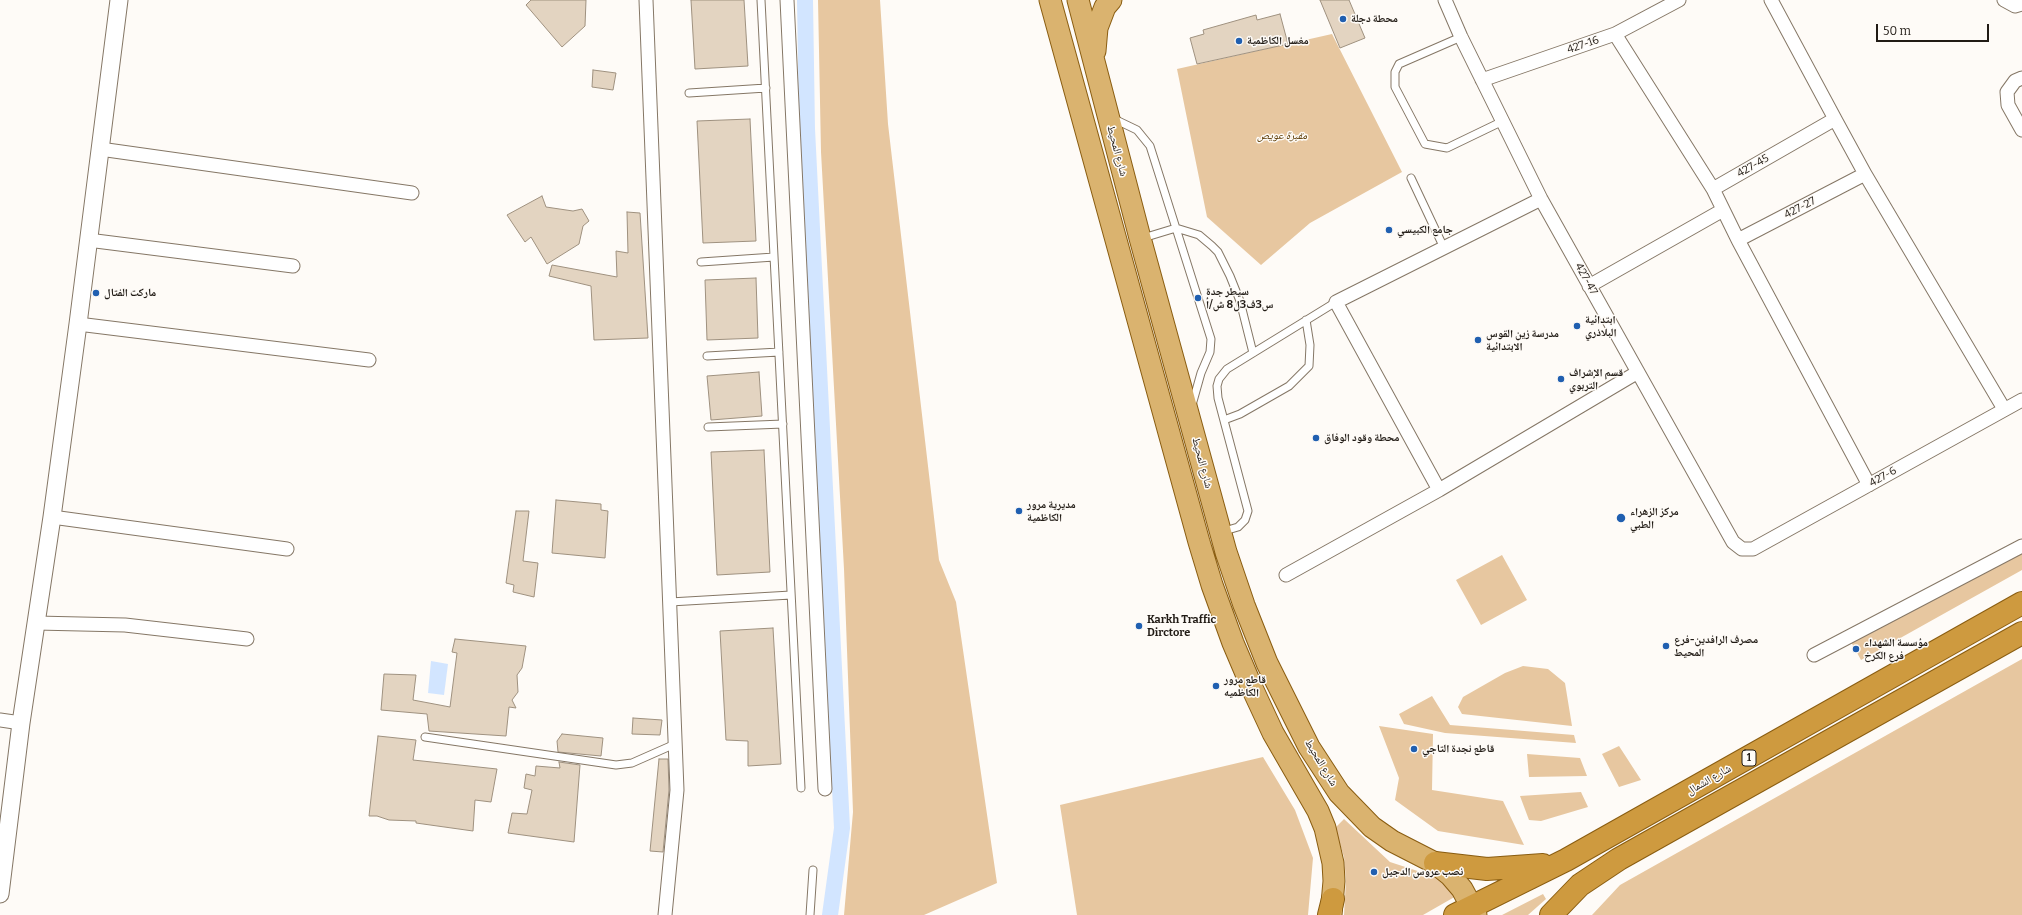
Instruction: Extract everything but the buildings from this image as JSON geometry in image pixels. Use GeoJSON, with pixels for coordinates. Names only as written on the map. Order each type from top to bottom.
{"type":"FeatureCollection","features":[{"type":"Feature","properties":{"kind":"highway","name":"شارع الشمال"},"geometry":{"type":"LineString","coordinates":[[1468,912],[1566,860],[2022,603]]}},
{"type":"Feature","properties":{"kind":"highway","name":"1"},"geometry":{"type":"LineString","coordinates":[[1553,914],[1580,885],[1619,859],[2022,633]]}},
{"type":"Feature","properties":{"kind":"highway"},"geometry":{"type":"LineString","coordinates":[[1435,863],[1468,867],[1507,868],[1540,865],[1566,860]]}},
{"type":"Feature","properties":{"kind":"main road","name":"شارع المحيط"},"geometry":{"type":"LineString","coordinates":[[1078,0],[1221,532],[1244,605],[1267,663],[1310,747],[1339,792],[1372,827],[1392,841],[1435,863],[1450,875],[1462,889],[1468,912]]}},
{"type":"Feature","properties":{"kind":"main road"},"geometry":{"type":"LineString","coordinates":[[1094,63],[1097,28],[1105,7],[1111,0]]}},
{"type":"Feature","properties":{"kind":"main road"},"geometry":{"type":"LineString","coordinates":[[1052,1],[1120,256],[1212,585],[1233,643],[1253,690],[1274,733],[1318,811],[1325,828],[1333,863],[1331,910]]}},
{"type":"Feature","properties":{"kind":"main road"},"geometry":{"type":"LineString","coordinates":[[1120,256],[1133,255],[1142,242]]}},
{"type":"Feature","properties":{"kind":"main road"},"geometry":{"type":"LineString","coordinates":[[1128,283],[1139,276],[1146,276],[1152,279]]}},
{"type":"Feature","properties":{"kind":"street"},"geometry":{"type":"LineString","coordinates":[[0,894],[2,860],[52,517],[119,0]]}},
{"type":"Feature","properties":{"kind":"street"},"geometry":{"type":"LineString","coordinates":[[646,0],[677,790],[665,915]]}},
{"type":"Feature","properties":{"kind":"street"},"geometry":{"type":"LineString","coordinates":[[787,0],[825,789]]}},
{"type":"Feature","properties":{"kind":"street","name":"427-47"},"geometry":{"type":"LineString","coordinates":[[1445,0],[1461,37],[1541,199],[1733,542],[1742,549]]}},
{"type":"Feature","properties":{"kind":"street","name":"427-16"},"geometry":{"type":"LineString","coordinates":[[1482,80],[1615,34],[1679,0]]}},
{"type":"Feature","properties":{"kind":"street"},"geometry":{"type":"LineString","coordinates":[[1771,0],[1865,174],[2004,409]]}},
{"type":"Feature","properties":{"kind":"street"},"geometry":{"type":"LineString","coordinates":[[1615,34],[1713,189],[1738,240],[1869,485]]}},
{"type":"Feature","properties":{"kind":"street"},"geometry":{"type":"LineString","coordinates":[[2022,78],[2016,81],[2007,92],[2008,105],[2022,130]]}},
{"type":"Feature","properties":{"kind":"street","name":"427-45"},"geometry":{"type":"LineString","coordinates":[[1713,189],[1835,119]]}},
{"type":"Feature","properties":{"kind":"street"},"geometry":{"type":"LineString","coordinates":[[100,150],[412,193]]}},
{"type":"Feature","properties":{"kind":"street","name":"427-27"},"geometry":{"type":"LineString","coordinates":[[1738,240],[1865,174]]}},
{"type":"Feature","properties":{"kind":"street"},"geometry":{"type":"LineString","coordinates":[[1439,490],[1336,302],[1541,199]]}},
{"type":"Feature","properties":{"kind":"street"},"geometry":{"type":"LineString","coordinates":[[1589,286],[1724,210]]}},
{"type":"Feature","properties":{"kind":"street"},"geometry":{"type":"LineString","coordinates":[[88,240],[293,266]]}},
{"type":"Feature","properties":{"kind":"street"},"geometry":{"type":"LineString","coordinates":[[78,324],[369,360]]}},
{"type":"Feature","properties":{"kind":"street"},"geometry":{"type":"LineString","coordinates":[[1286,575],[1439,490],[1638,372]]}},
{"type":"Feature","properties":{"kind":"street","name":"427-6"},"geometry":{"type":"LineString","coordinates":[[1742,549],[1753,549],[2022,400]]}},
{"type":"Feature","properties":{"kind":"street"},"geometry":{"type":"LineString","coordinates":[[52,517],[287,549]]}},
{"type":"Feature","properties":{"kind":"street"},"geometry":{"type":"LineString","coordinates":[[1814,654],[2022,546]]}},
{"type":"Feature","properties":{"kind":"street"},"geometry":{"type":"LineString","coordinates":[[36,623],[125,625],[247,639]]}},
{"type":"Feature","properties":{"kind":"street"},"geometry":{"type":"LineString","coordinates":[[0,720],[21,723]]}},
{"type":"Feature","properties":{"kind":"lane"},"geometry":{"type":"LineString","coordinates":[[761,0],[801,788]]}},
{"type":"Feature","properties":{"kind":"lane"},"geometry":{"type":"LineString","coordinates":[[1461,37],[1399,64],[1395,72],[1395,87],[1425,144],[1448,148],[1502,121]]}},
{"type":"Feature","properties":{"kind":"lane"},"geometry":{"type":"LineString","coordinates":[[689,93],[766,88]]}},
{"type":"Feature","properties":{"kind":"lane"},"geometry":{"type":"LineString","coordinates":[[1108,115],[1137,130],[1147,140],[1153,153],[1211,339],[1210,352],[1196,387],[1190,419]]}},
{"type":"Feature","properties":{"kind":"lane"},"geometry":{"type":"LineString","coordinates":[[1411,178],[1444,248]]}},
{"type":"Feature","properties":{"kind":"lane"},"geometry":{"type":"LineString","coordinates":[[1142,242],[1176,228],[1200,235],[1218,252],[1240,301],[1253,353]]}},
{"type":"Feature","properties":{"kind":"lane"},"geometry":{"type":"LineString","coordinates":[[701,262],[774,257]]}},
{"type":"Feature","properties":{"kind":"lane"},"geometry":{"type":"LineString","coordinates":[[1221,532],[1238,526],[1245,520],[1248,511],[1217,392],[1219,379],[1226,369],[1336,302]]}},
{"type":"Feature","properties":{"kind":"lane"},"geometry":{"type":"LineString","coordinates":[[1224,420],[1240,414],[1289,386],[1309,366],[1310,345],[1306,320]]}},
{"type":"Feature","properties":{"kind":"lane"},"geometry":{"type":"LineString","coordinates":[[707,356],[779,352]]}},
{"type":"Feature","properties":{"kind":"lane"},"geometry":{"type":"LineString","coordinates":[[708,427],[783,424]]}},
{"type":"Feature","properties":{"kind":"lane"},"geometry":{"type":"LineString","coordinates":[[670,602],[791,595]]}},
{"type":"Feature","properties":{"kind":"lane"},"geometry":{"type":"LineString","coordinates":[[425,737],[616,765],[632,763],[675,744]]}},
{"type":"Feature","properties":{"kind":"lane"},"geometry":{"type":"LineString","coordinates":[[810,915],[813,870]]}},
{"type":"Feature","properties":{"kind":"green space"},"geometry":{"type":"Polygon","coordinates":[[[818,0],[880,0],[888,124],[939,560],[956,602],[997,883],[924,915],[844,915],[853,812],[844,569],[821,152],[818,0]]]}},
{"type":"Feature","properties":{"kind":"green space","name":"مقبرة عويص"},"geometry":{"type":"Polygon","coordinates":[[[1332,34],[1402,172],[1310,223],[1261,265],[1207,217],[1177,69],[1332,34]]]}},
{"type":"Feature","properties":{"kind":"green space"},"geometry":{"type":"Polygon","coordinates":[[[2022,542],[2022,570],[1861,660],[1850,640],[2022,542]]]}},
{"type":"Feature","properties":{"kind":"green space"},"geometry":{"type":"Polygon","coordinates":[[[1502,555],[1527,600],[1481,625],[1456,580],[1502,555]]]}},
{"type":"Feature","properties":{"kind":"green space"},"geometry":{"type":"Polygon","coordinates":[[[2022,659],[2022,915],[1592,915],[1620,885],[2022,659]]]}},
{"type":"Feature","properties":{"kind":"green space"},"geometry":{"type":"Polygon","coordinates":[[[1523,666],[1548,669],[1565,683],[1572,726],[1462,714],[1458,707],[1463,697],[1505,673],[1523,666]]]}},
{"type":"Feature","properties":{"kind":"green space"},"geometry":{"type":"Polygon","coordinates":[[[1432,696],[1450,725],[1574,735],[1576,743],[1445,733],[1404,724],[1399,714],[1432,696]]]}},
{"type":"Feature","properties":{"kind":"green space"},"geometry":{"type":"Polygon","coordinates":[[[1379,726],[1433,734],[1432,790],[1503,801],[1524,845],[1438,831],[1395,800],[1399,778],[1379,726]]]}},
{"type":"Feature","properties":{"kind":"green space"},"geometry":{"type":"Polygon","coordinates":[[[1619,746],[1641,780],[1619,787],[1602,754],[1619,746]]]}},
{"type":"Feature","properties":{"kind":"green space"},"geometry":{"type":"Polygon","coordinates":[[[1527,754],[1580,758],[1587,776],[1529,777],[1527,754]]]}},
{"type":"Feature","properties":{"kind":"green space"},"geometry":{"type":"Polygon","coordinates":[[[1263,757],[1295,810],[1313,858],[1308,915],[1077,915],[1060,805],[1263,757]]]}},
{"type":"Feature","properties":{"kind":"green space"},"geometry":{"type":"Polygon","coordinates":[[[1581,792],[1588,807],[1541,821],[1529,820],[1520,796],[1581,792]]]}},
{"type":"Feature","properties":{"kind":"green space"},"geometry":{"type":"Polygon","coordinates":[[[1344,819],[1390,862],[1436,877],[1458,895],[1423,915],[1344,915],[1346,880],[1344,857],[1335,828],[1344,819]]]}},
{"type":"Feature","properties":{"kind":"green space"},"geometry":{"type":"Polygon","coordinates":[[[1543,894],[1546,899],[1528,915],[1502,915],[1543,894]]]}},
{"type":"Feature","properties":{"kind":"water"},"geometry":{"type":"Polygon","coordinates":[[[431,661],[448,664],[444,695],[428,693],[431,661]]]}},
{"type":"Feature","properties":{"kind":"waterway"},"geometry":{"type":"LineString","coordinates":[[805,0],[807,129],[842,828],[830,915]]}},
{"type":"Feature","properties":{"kind":"place","name":"محطة دجلة"},"geometry":{"type":"Point","coordinates":[1343,19]}},
{"type":"Feature","properties":{"kind":"place","name":"مغسل الكاظمية"},"geometry":{"type":"Point","coordinates":[1239,41]}},
{"type":"Feature","properties":{"kind":"place","name":"جامع الكبيسي"},"geometry":{"type":"Point","coordinates":[1389,230]}},
{"type":"Feature","properties":{"kind":"place","name":"ماركت الفتال"},"geometry":{"type":"Point","coordinates":[96,293]}},
{"type":"Feature","properties":{"kind":"place","name":"سيطر جدة س3ف3ل8 ش/أ"},"geometry":{"type":"Point","coordinates":[1198,298]}},
{"type":"Feature","properties":{"kind":"place","name":"ابتدائية البلاذري"},"geometry":{"type":"Point","coordinates":[1577,326]}},
{"type":"Feature","properties":{"kind":"place","name":"مدرسة زين القوس الابتدائية"},"geometry":{"type":"Point","coordinates":[1478,340]}},
{"type":"Feature","properties":{"kind":"place","name":"قسم الإشراف التربوي"},"geometry":{"type":"Point","coordinates":[1561,379]}},
{"type":"Feature","properties":{"kind":"place","name":"محطة وقود الوفاق"},"geometry":{"type":"Point","coordinates":[1316,438]}},
{"type":"Feature","properties":{"kind":"place","name":"مديرية مرور الكاظمية"},"geometry":{"type":"Point","coordinates":[1019,511]}},
{"type":"Feature","properties":{"kind":"place","name":"مركز الزهراء الطبي"},"geometry":{"type":"Point","coordinates":[1621,518]}},
{"type":"Feature","properties":{"kind":"place","name":"Karkh Traffic Dirctore"},"geometry":{"type":"Point","coordinates":[1139,626]}},
{"type":"Feature","properties":{"kind":"place","name":"مصرف الرافدين-فرع المحيط"},"geometry":{"type":"Point","coordinates":[1666,646]}},
{"type":"Feature","properties":{"kind":"place","name":"مؤسسة الشهداء فرع الكرخ"},"geometry":{"type":"Point","coordinates":[1856,649]}},
{"type":"Feature","properties":{"kind":"place","name":"قاطع مرور الكاظميه"},"geometry":{"type":"Point","coordinates":[1216,686]}},
{"type":"Feature","properties":{"kind":"place","name":"قاطع نجدة التاجي"},"geometry":{"type":"Point","coordinates":[1414,749]}},
{"type":"Feature","properties":{"kind":"place","name":"نصب عروس الدجيل"},"geometry":{"type":"Point","coordinates":[1374,872]}}]}
